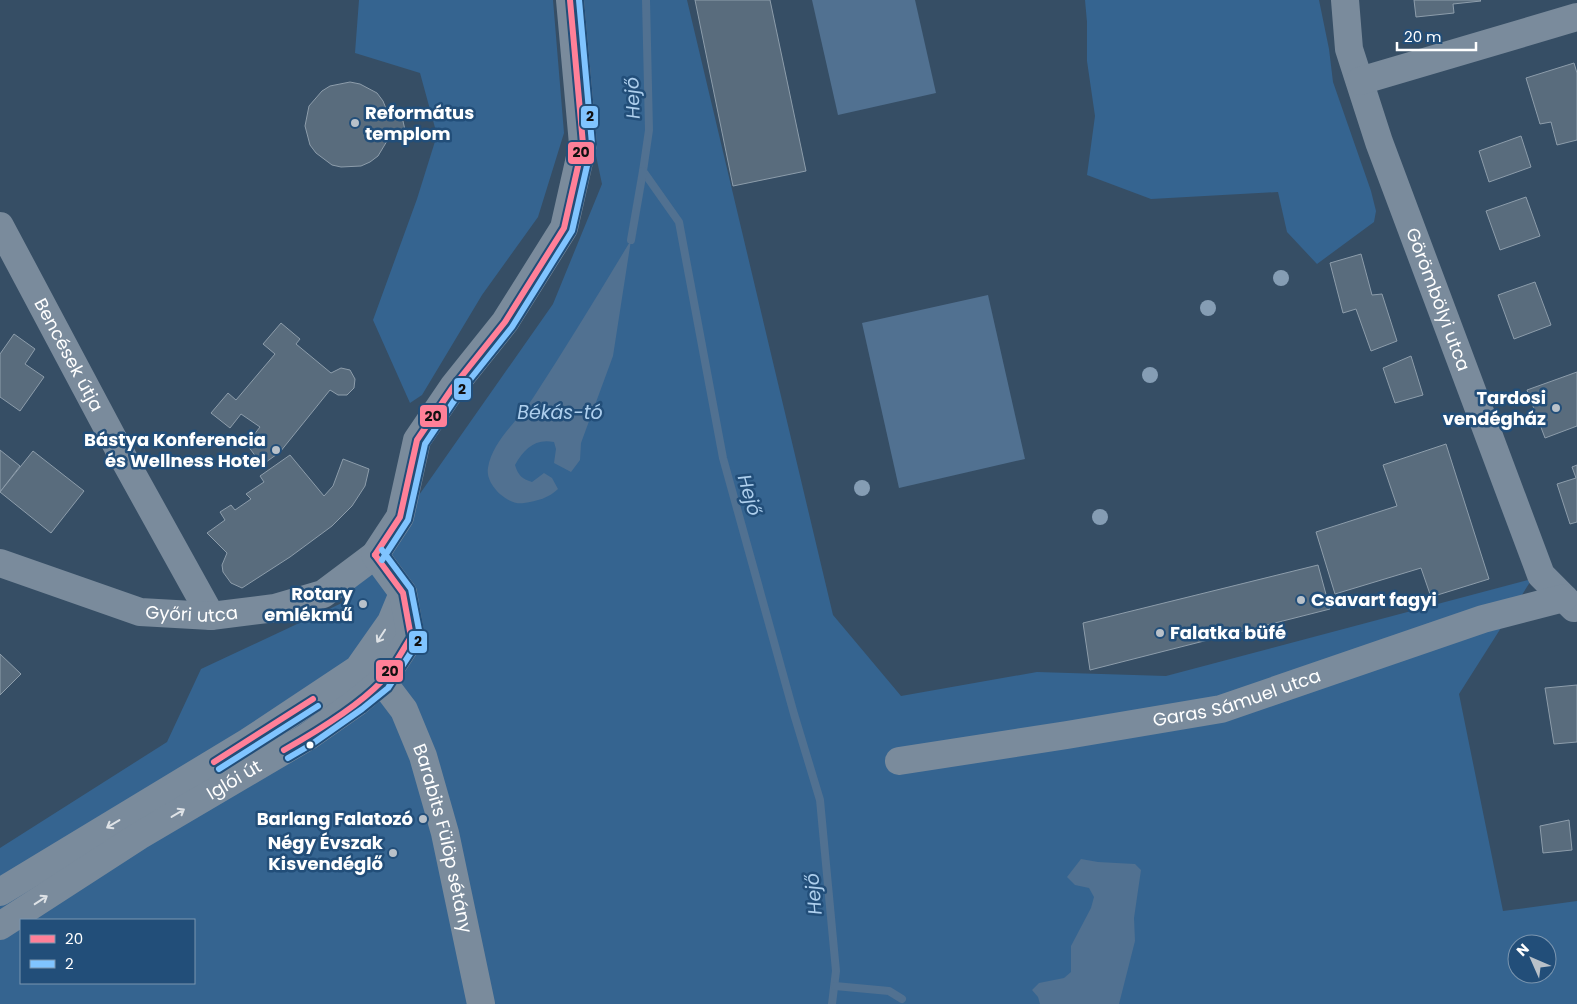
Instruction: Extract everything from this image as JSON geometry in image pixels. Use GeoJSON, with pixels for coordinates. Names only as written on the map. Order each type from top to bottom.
{"type":"FeatureCollection","features":[{"type":"Feature","properties":{"kind":"street","name":"Győri utca"},"geometry":{"type":"LineString","coordinates":[[0,563],[140,612],[211,616],[275,608],[323,594],[375,555],[400,517],[417,440],[453,387],[505,322],[564,228],[583,144],[570,0]]}},
{"type":"Feature","properties":{"kind":"street","name":"Görömbölyi utca"},"geometry":{"type":"LineString","coordinates":[[1345,0],[1349,48],[1378,142],[1541,575],[1573,597]]}},
{"type":"Feature","properties":{"kind":"street"},"geometry":{"type":"LineString","coordinates":[[1360,81],[1577,18]]}},
{"type":"Feature","properties":{"kind":"street","name":"Bencések útja"},"geometry":{"type":"LineString","coordinates":[[0,226],[125,461],[211,616]]}},
{"type":"Feature","properties":{"kind":"street","name":"Iglói út"},"geometry":{"type":"LineString","coordinates":[[0,926],[139,836],[306,737],[357,702],[382,681],[411,637],[403,593],[375,555]]}},
{"type":"Feature","properties":{"kind":"street","name":"Iglói út"},"geometry":{"type":"LineString","coordinates":[[0,892],[248,742],[358,670],[391,622],[403,593]]}},
{"type":"Feature","properties":{"kind":"street","name":"Garas Sámuel utca"},"geometry":{"type":"LineString","coordinates":[[899,761],[1221,709],[1483,619],[1573,597]]}},
{"type":"Feature","properties":{"kind":"street","name":"Barabits Fülöp sétány"},"geometry":{"type":"LineString","coordinates":[[382,681],[404,710],[423,756],[445,833],[481,1004]]}},
{"type":"Feature","properties":{"kind":"shaded area"},"geometry":{"type":"Polygon","coordinates":[[[359,0],[553,0],[564,133],[538,217],[482,295],[422,395],[410,403],[373,320],[417,199],[437,135],[420,73],[355,53],[359,0]]]}},
{"type":"Feature","properties":{"kind":"shaded area"},"geometry":{"type":"Polygon","coordinates":[[[563,0],[687,0],[833,615],[901,696],[1037,672],[1166,676],[1532,579],[1459,694],[1503,911],[1577,901],[1577,1004],[0,1004],[0,848],[167,742],[201,669],[344,602],[553,304],[602,184],[563,0]]]}},
{"type":"Feature","properties":{"kind":"shaded area"},"geometry":{"type":"Polygon","coordinates":[[[1085,0],[1319,0],[1329,49],[1333,82],[1371,191],[1376,211],[1374,222],[1317,264],[1287,232],[1278,192],[1151,199],[1087,175],[1095,116],[1087,61],[1085,0]]]}},
{"type":"Feature","properties":{"kind":"water"},"geometry":{"type":"Polygon","coordinates":[[[812,0],[915,0],[936,93],[838,115],[812,0]]]}},
{"type":"Feature","properties":{"kind":"water","name":"Békás-tó"},"geometry":{"type":"Polygon","coordinates":[[[631,240],[613,356],[581,443],[580,460],[571,472],[554,463],[556,449],[554,442],[536,443],[522,454],[515,465],[519,474],[532,482],[544,473],[552,478],[558,489],[551,495],[538,500],[524,503],[511,501],[499,493],[488,475],[488,468],[495,449],[533,398],[631,240]]]}},
{"type":"Feature","properties":{"kind":"water"},"geometry":{"type":"Polygon","coordinates":[[[988,295],[1025,459],[899,488],[862,323],[988,295]]]}},
{"type":"Feature","properties":{"kind":"water"},"geometry":{"type":"Polygon","coordinates":[[[1081,859],[1135,864],[1141,870],[1134,918],[1135,941],[1119,1004],[1040,1004],[1038,997],[1032,990],[1039,983],[1064,978],[1071,972],[1071,946],[1091,908],[1094,897],[1089,888],[1075,885],[1067,877],[1081,859]]]}},
{"type":"Feature","properties":{"kind":"building"},"geometry":{"type":"Polygon","coordinates":[[[695,0],[770,0],[806,171],[733,186],[695,0]]]}},
{"type":"Feature","properties":{"kind":"building"},"geometry":{"type":"Polygon","coordinates":[[[1414,0],[1481,1],[1453,4],[1454,13],[1416,17],[1414,0]]]}},
{"type":"Feature","properties":{"kind":"building"},"geometry":{"type":"Polygon","coordinates":[[[1574,63],[1577,73],[1577,140],[1557,145],[1551,122],[1540,124],[1526,78],[1574,63]]]}},
{"type":"Feature","properties":{"kind":"building","name":"Református templom"},"geometry":{"type":"Polygon","coordinates":[[[350,82],[360,84],[377,93],[383,101],[389,116],[403,121],[405,130],[404,135],[397,141],[387,141],[378,156],[370,162],[361,166],[341,167],[332,165],[316,153],[310,145],[305,126],[309,106],[322,91],[330,86],[350,82]]]}},
{"type":"Feature","properties":{"kind":"building"},"geometry":{"type":"Polygon","coordinates":[[[1521,136],[1531,167],[1489,182],[1479,151],[1521,136]]]}},
{"type":"Feature","properties":{"kind":"building"},"geometry":{"type":"Polygon","coordinates":[[[1526,197],[1540,236],[1500,250],[1486,211],[1526,197]]]}},
{"type":"Feature","properties":{"kind":"building"},"geometry":{"type":"Polygon","coordinates":[[[1361,254],[1372,295],[1382,294],[1397,341],[1371,351],[1356,309],[1343,313],[1330,263],[1361,254]]]}},
{"type":"Feature","properties":{"kind":"building"},"geometry":{"type":"Polygon","coordinates":[[[1535,282],[1551,325],[1514,339],[1498,295],[1535,282]]]}},
{"type":"Feature","properties":{"kind":"building"},"geometry":{"type":"Polygon","coordinates":[[[281,323],[300,339],[296,344],[331,373],[341,368],[350,370],[355,379],[354,388],[347,395],[338,395],[330,390],[280,452],[262,465],[248,446],[257,440],[253,436],[260,427],[241,414],[230,428],[211,413],[228,393],[236,400],[275,354],[263,344],[281,323]]]}},
{"type":"Feature","properties":{"kind":"building"},"geometry":{"type":"Polygon","coordinates":[[[14,334],[35,349],[25,364],[44,377],[20,411],[0,397],[0,354],[14,334]]]}},
{"type":"Feature","properties":{"kind":"building"},"geometry":{"type":"Polygon","coordinates":[[[1411,356],[1423,395],[1395,403],[1383,368],[1411,356]]]}},
{"type":"Feature","properties":{"kind":"building","name":"Tardosi vendégház"},"geometry":{"type":"Polygon","coordinates":[[[1577,372],[1577,426],[1545,438],[1527,390],[1577,372]]]}},
{"type":"Feature","properties":{"kind":"building"},"geometry":{"type":"Polygon","coordinates":[[[1446,444],[1489,579],[1431,597],[1421,568],[1335,594],[1316,532],[1397,506],[1383,465],[1446,444]]]}},
{"type":"Feature","properties":{"kind":"building"},"geometry":{"type":"Polygon","coordinates":[[[0,450],[20,466],[0,492],[0,450]]]}},
{"type":"Feature","properties":{"kind":"building"},"geometry":{"type":"Polygon","coordinates":[[[33,451],[84,491],[51,533],[0,492],[33,451]]]}},
{"type":"Feature","properties":{"kind":"building"},"geometry":{"type":"Polygon","coordinates":[[[290,455],[324,496],[333,486],[343,459],[369,469],[365,486],[352,506],[332,526],[290,557],[242,588],[231,583],[223,572],[222,565],[227,553],[207,533],[225,520],[220,512],[231,505],[235,510],[251,499],[246,494],[264,482],[260,476],[290,455]]]}},
{"type":"Feature","properties":{"kind":"building"},"geometry":{"type":"Polygon","coordinates":[[[1577,465],[1577,522],[1570,524],[1557,484],[1576,478],[1572,467],[1577,465]]]}},
{"type":"Feature","properties":{"kind":"building"},"geometry":{"type":"Polygon","coordinates":[[[1318,565],[1330,609],[1090,670],[1083,623],[1318,565]]]}},
{"type":"Feature","properties":{"kind":"building"},"geometry":{"type":"Polygon","coordinates":[[[0,654],[21,674],[0,695],[0,654]]]}},
{"type":"Feature","properties":{"kind":"building"},"geometry":{"type":"Polygon","coordinates":[[[1577,685],[1577,742],[1554,744],[1545,688],[1577,685]]]}},
{"type":"Feature","properties":{"kind":"building"},"geometry":{"type":"Polygon","coordinates":[[[1569,820],[1572,850],[1543,853],[1540,826],[1569,820]]]}},
{"type":"Feature","properties":{"kind":"waterway","name":"Hejő"},"geometry":{"type":"LineString","coordinates":[[646,0],[649,130],[643,171],[679,222],[723,458],[794,714],[820,800],[836,971],[832,1004]]}},
{"type":"Feature","properties":{"kind":"waterway"},"geometry":{"type":"LineString","coordinates":[[631,240],[643,171]]}},
{"type":"Feature","properties":{"kind":"waterway"},"geometry":{"type":"LineString","coordinates":[[835,986],[889,991],[902,999]]}},
{"type":"Feature","properties":{"kind":"transit line","name":"20"},"geometry":{"type":"LineString","coordinates":[[375,555],[400,517],[417,440],[453,387],[505,322],[564,228],[583,144],[570,0]]}},
{"type":"Feature","properties":{"kind":"transit line","name":"2"},"geometry":{"type":"LineString","coordinates":[[382,560],[408,520],[425,444],[460,392],[512,327],[572,231],[592,144],[579,0]]}},
{"type":"Feature","properties":{"kind":"transit line","name":"2"},"geometry":{"type":"LineString","coordinates":[[288,758],[312,744],[388,688],[419,640],[420,635],[411,589],[382,550]]}},
{"type":"Feature","properties":{"kind":"transit line","name":"20"},"geometry":{"type":"LineString","coordinates":[[284,750],[335,719],[360,701],[381,682],[411,637],[403,593],[375,555]]}},
{"type":"Feature","properties":{"kind":"transit line","name":"20"},"geometry":{"type":"LineString","coordinates":[[214,762],[313,699]]}},
{"type":"Feature","properties":{"kind":"transit line","name":"2"},"geometry":{"type":"LineString","coordinates":[[219,769],[318,706]]}},
{"type":"Feature","properties":{"kind":"place","name":"Református templom"},"geometry":{"type":"Point","coordinates":[355,123]}},
{"type":"Feature","properties":{"kind":"place","name":"Tardosi vendégház"},"geometry":{"type":"Point","coordinates":[1556,408]}},
{"type":"Feature","properties":{"kind":"place","name":"Bástya Konferencia és Wellness Hotel"},"geometry":{"type":"Point","coordinates":[276,450]}},
{"type":"Feature","properties":{"kind":"place","name":"Csavart fagyi"},"geometry":{"type":"Point","coordinates":[1301,600]}},
{"type":"Feature","properties":{"kind":"place","name":"Rotary emlékmű"},"geometry":{"type":"Point","coordinates":[363,604]}},
{"type":"Feature","properties":{"kind":"place","name":"Falatka büfé"},"geometry":{"type":"Point","coordinates":[1160,633]}},
{"type":"Feature","properties":{"kind":"place","name":"Barlang Falatozó"},"geometry":{"type":"Point","coordinates":[423,819]}},
{"type":"Feature","properties":{"kind":"place","name":"Négy Évszak Kisvendéglő"},"geometry":{"type":"Point","coordinates":[393,853]}}]}
